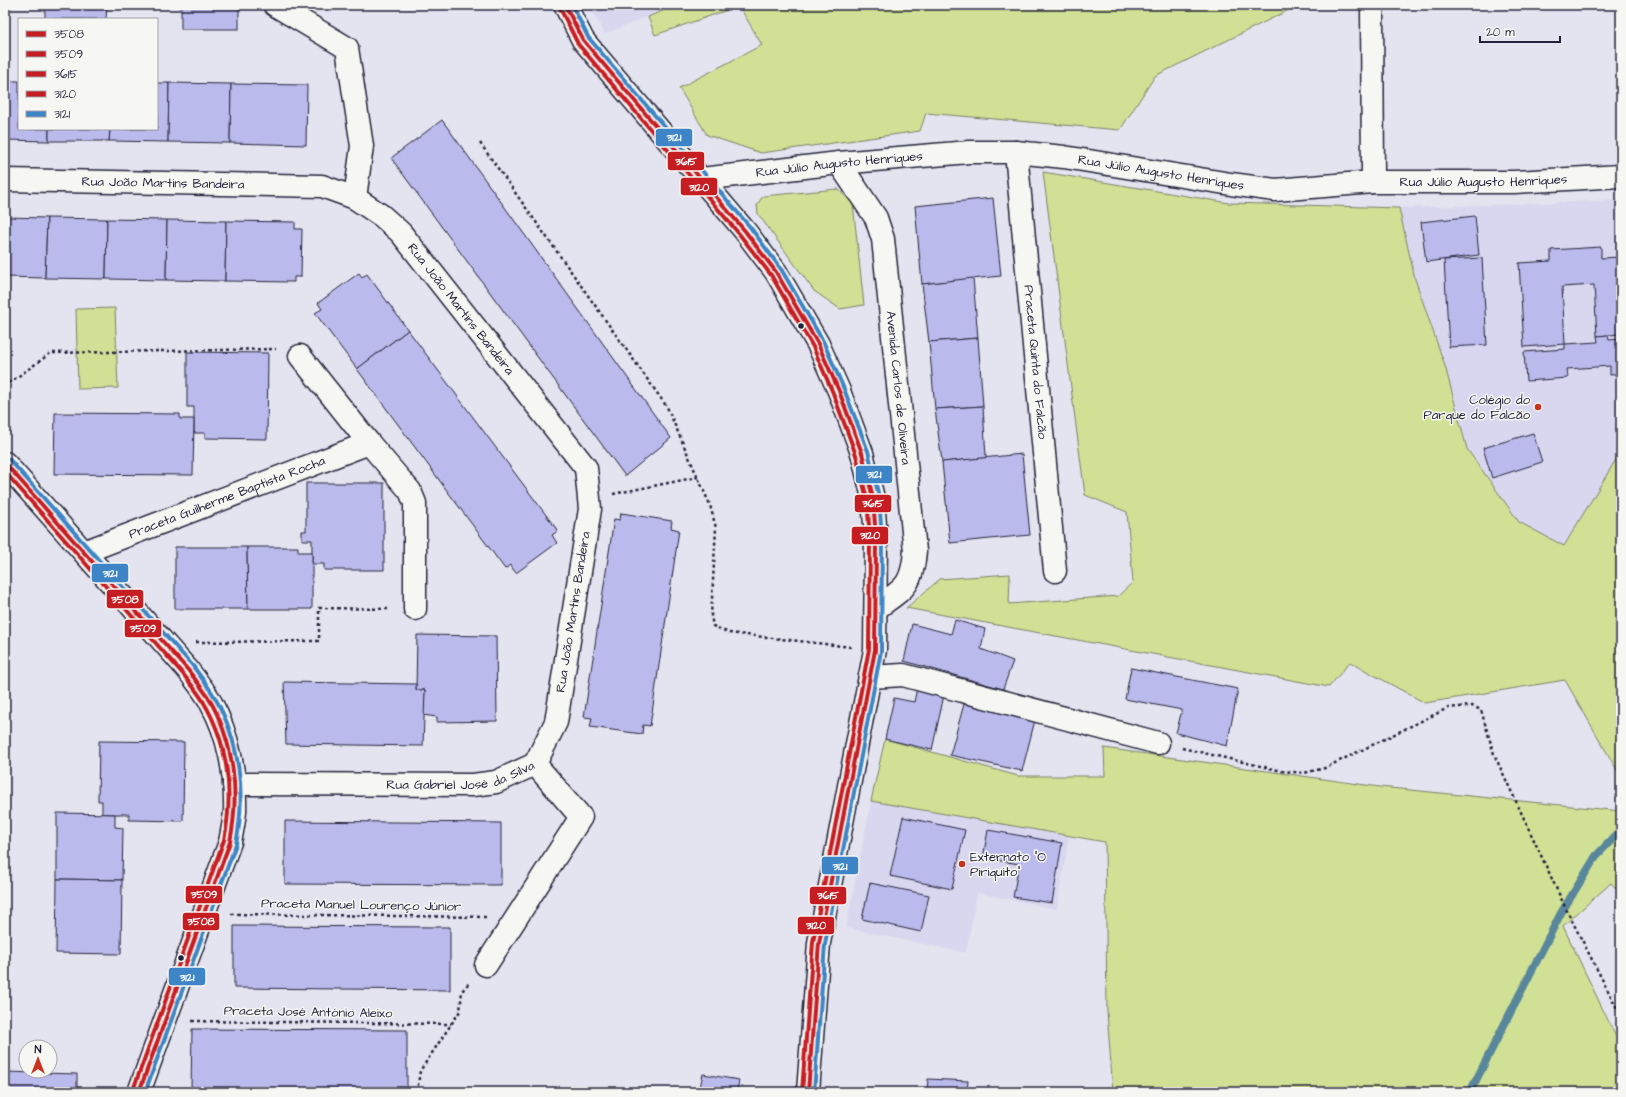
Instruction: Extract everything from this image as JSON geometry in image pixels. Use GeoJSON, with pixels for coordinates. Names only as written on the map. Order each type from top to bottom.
{"type":"FeatureCollection","features":[{"type":"Feature","properties":{"kind":"street"},"geometry":{"type":"LineString","coordinates":[[275,5],[347,48],[362,146],[355,198]]}},
{"type":"Feature","properties":{"kind":"street"},"geometry":{"type":"LineString","coordinates":[[565,5],[583,40],[745,230],[776,272],[818,344],[839,391],[862,453],[873,498],[876,539],[877,608],[875,650],[819,943],[808,1092]]}},
{"type":"Feature","properties":{"kind":"street"},"geometry":{"type":"LineString","coordinates":[[1372,5],[1373,182]]}},
{"type":"Feature","properties":{"kind":"street","name":"Rua Júlio Augusto Henriques"},"geometry":{"type":"LineString","coordinates":[[702,179],[839,163],[968,152],[1016,152],[1064,157],[1276,190],[1373,182],[1514,182],[1621,176]]}},
{"type":"Feature","properties":{"kind":"street","name":"Praceta Quinta do Falcão"},"geometry":{"type":"LineString","coordinates":[[1016,152],[1056,571]]}},
{"type":"Feature","properties":{"kind":"street","name":"Avenida Carlos de Oliveira"},"geometry":{"type":"LineString","coordinates":[[839,163],[876,218],[883,239],[915,552],[914,569],[906,586],[877,608]]}},
{"type":"Feature","properties":{"kind":"street","name":"Rua João Martins Bandeira"},"geometry":{"type":"LineString","coordinates":[[5,180],[322,186],[355,198],[382,216],[401,233],[586,468],[590,509],[556,722],[535,764]]}},
{"type":"Feature","properties":{"kind":"street"},"geometry":{"type":"LineString","coordinates":[[300,356],[369,443],[410,491],[415,503],[415,609]]}},
{"type":"Feature","properties":{"kind":"street","name":"Praceta Guilherme Baptista Rocha"},"geometry":{"type":"LineString","coordinates":[[84,552],[369,443]]}},
{"type":"Feature","properties":{"kind":"street"},"geometry":{"type":"LineString","coordinates":[[5,463],[188,670],[211,703],[225,738],[231,760],[235,813],[230,842],[139,1092]]}},
{"type":"Feature","properties":{"kind":"street"},"geometry":{"type":"LineString","coordinates":[[870,677],[903,675],[1158,743]]}},
{"type":"Feature","properties":{"kind":"street","name":"Rua Gabriel José da Silva"},"geometry":{"type":"LineString","coordinates":[[234,784],[473,785],[496,782],[535,764],[581,817],[486,965]]}},
{"type":"Feature","properties":{"kind":"path"},"geometry":{"type":"LineString","coordinates":[[480,143],[667,407],[710,505],[716,528],[711,616],[713,626],[729,633],[875,650]]}},
{"type":"Feature","properties":{"kind":"path"},"geometry":{"type":"LineString","coordinates":[[5,388],[8,383],[51,352],[280,349],[300,356]]}},
{"type":"Feature","properties":{"kind":"path"},"geometry":{"type":"LineString","coordinates":[[589,499],[698,477]]}},
{"type":"Feature","properties":{"kind":"path"},"geometry":{"type":"LineString","coordinates":[[164,642],[319,641],[319,608],[415,609]]}},
{"type":"Feature","properties":{"kind":"path"},"geometry":{"type":"LineString","coordinates":[[1158,743],[1282,770],[1304,773],[1325,768],[1448,708],[1472,706],[1481,710],[1494,754],[1565,907],[1621,1016]]}},
{"type":"Feature","properties":{"kind":"path","name":"Praceta Manuel Lourenço Júnior"},"geometry":{"type":"LineString","coordinates":[[204,913],[517,917]]}},
{"type":"Feature","properties":{"kind":"path"},"geometry":{"type":"LineString","coordinates":[[417,1092],[420,1072],[460,1011],[462,991],[486,965]]}},
{"type":"Feature","properties":{"kind":"path","name":"Praceta José António Aleixo"},"geometry":{"type":"LineString","coordinates":[[165,1020],[451,1024]]}},
{"type":"Feature","properties":{"kind":"shaded area"},"geometry":{"type":"Polygon","coordinates":[[[589,5],[676,5],[605,34],[589,5]]]}},
{"type":"Feature","properties":{"kind":"shaded area","name":"Colégio do Parque do Falcão"},"geometry":{"type":"Polygon","coordinates":[[[1621,200],[1621,451],[1564,547],[1519,522],[1467,449],[1445,366],[1415,279],[1399,208],[1621,200]]]}},
{"type":"Feature","properties":{"kind":"shaded area","name":"Externato \"O Piriquito\""},"geometry":{"type":"Polygon","coordinates":[[[871,801],[1069,836],[1057,909],[977,893],[966,953],[846,928],[871,801]]]}},
{"type":"Feature","properties":{"kind":"green space"},"geometry":{"type":"Polygon","coordinates":[[[676,5],[1299,5],[1155,76],[1120,130],[926,113],[920,131],[761,153],[707,135],[679,88],[762,45],[739,6],[655,35],[648,17],[676,5]]]}},
{"type":"Feature","properties":{"kind":"green space"},"geometry":{"type":"Polygon","coordinates":[[[1043,172],[1229,203],[1399,208],[1415,279],[1445,366],[1467,449],[1519,522],[1564,546],[1621,451],[1621,777],[1565,680],[1425,703],[1350,662],[1329,687],[906,608],[940,579],[1010,574],[1009,604],[1118,596],[1133,582],[1127,512],[1085,495],[1043,172]]]}},
{"type":"Feature","properties":{"kind":"green space"},"geometry":{"type":"Polygon","coordinates":[[[838,189],[853,204],[864,305],[840,309],[814,291],[758,214],[757,205],[763,196],[838,189]]]}},
{"type":"Feature","properties":{"kind":"green space"},"geometry":{"type":"Polygon","coordinates":[[[115,308],[118,388],[78,389],[76,309],[115,308]]]}},
{"type":"Feature","properties":{"kind":"green space"},"geometry":{"type":"Polygon","coordinates":[[[885,739],[1018,776],[1105,776],[1104,748],[1380,787],[1621,811],[1621,894],[1611,883],[1563,926],[1617,1039],[1621,1034],[1621,1092],[1113,1092],[1107,1012],[1105,842],[871,801],[885,739]]]}},
{"type":"Feature","properties":{"kind":"building"},"geometry":{"type":"Polygon","coordinates":[[[45,5],[107,5],[106,18],[45,18],[45,5]]]}},
{"type":"Feature","properties":{"kind":"building"},"geometry":{"type":"Polygon","coordinates":[[[181,5],[239,5],[239,29],[181,29],[181,5]]]}},
{"type":"Feature","properties":{"kind":"building"},"geometry":{"type":"Polygon","coordinates":[[[5,81],[18,81],[18,130],[49,130],[49,141],[5,140],[5,81]]]}},
{"type":"Feature","properties":{"kind":"building"},"geometry":{"type":"Polygon","coordinates":[[[158,83],[169,83],[168,142],[109,141],[110,130],[158,130],[158,83]]]}},
{"type":"Feature","properties":{"kind":"building"},"geometry":{"type":"Polygon","coordinates":[[[169,83],[231,84],[230,143],[168,142],[169,83]]]}},
{"type":"Feature","properties":{"kind":"building"},"geometry":{"type":"Polygon","coordinates":[[[231,84],[307,85],[306,145],[230,143],[231,84]]]}},
{"type":"Feature","properties":{"kind":"building"},"geometry":{"type":"Polygon","coordinates":[[[442,120],[671,438],[625,476],[391,158],[442,120]]]}},
{"type":"Feature","properties":{"kind":"building"},"geometry":{"type":"Polygon","coordinates":[[[49,130],[110,130],[109,141],[49,141],[49,130]]]}},
{"type":"Feature","properties":{"kind":"building"},"geometry":{"type":"Polygon","coordinates":[[[993,198],[1001,276],[922,284],[915,206],[993,198]]]}},
{"type":"Feature","properties":{"kind":"building"},"geometry":{"type":"Polygon","coordinates":[[[1475,216],[1479,255],[1426,262],[1421,222],[1475,216]]]}},
{"type":"Feature","properties":{"kind":"building"},"geometry":{"type":"Polygon","coordinates":[[[5,217],[47,218],[45,278],[5,277],[5,217]]]}},
{"type":"Feature","properties":{"kind":"building"},"geometry":{"type":"Polygon","coordinates":[[[47,218],[107,219],[106,279],[45,278],[47,218]]]}},
{"type":"Feature","properties":{"kind":"building"},"geometry":{"type":"Polygon","coordinates":[[[107,219],[167,220],[166,280],[106,279],[107,219]]]}},
{"type":"Feature","properties":{"kind":"building"},"geometry":{"type":"Polygon","coordinates":[[[167,220],[226,221],[225,281],[166,280],[167,220]]]}},
{"type":"Feature","properties":{"kind":"building"},"geometry":{"type":"Polygon","coordinates":[[[226,221],[295,222],[295,229],[302,229],[301,277],[294,277],[294,282],[225,281],[226,221]]]}},
{"type":"Feature","properties":{"kind":"building"},"geometry":{"type":"Polygon","coordinates":[[[1601,247],[1601,258],[1621,257],[1621,334],[1597,336],[1594,285],[1562,287],[1565,344],[1524,347],[1519,263],[1551,261],[1551,250],[1601,247]]]}},
{"type":"Feature","properties":{"kind":"building"},"geometry":{"type":"Polygon","coordinates":[[[1482,258],[1487,345],[1449,347],[1444,260],[1482,258]]]}},
{"type":"Feature","properties":{"kind":"building"},"geometry":{"type":"Polygon","coordinates":[[[359,273],[362,277],[367,274],[408,330],[357,369],[315,313],[322,309],[318,303],[359,273]]]}},
{"type":"Feature","properties":{"kind":"building"},"geometry":{"type":"Polygon","coordinates":[[[973,278],[978,338],[929,342],[922,284],[973,278]]]}},
{"type":"Feature","properties":{"kind":"building"},"geometry":{"type":"Polygon","coordinates":[[[408,330],[558,531],[552,535],[557,543],[516,573],[510,565],[505,569],[357,369],[408,330]]]}},
{"type":"Feature","properties":{"kind":"building"},"geometry":{"type":"Polygon","coordinates":[[[1608,335],[1609,340],[1621,339],[1621,374],[1610,375],[1610,366],[1567,369],[1568,378],[1526,381],[1524,352],[1565,349],[1565,344],[1598,342],[1597,336],[1608,335]]]}},
{"type":"Feature","properties":{"kind":"building"},"geometry":{"type":"Polygon","coordinates":[[[978,338],[983,406],[935,409],[929,342],[978,338]]]}},
{"type":"Feature","properties":{"kind":"building"},"geometry":{"type":"Polygon","coordinates":[[[187,352],[268,353],[267,439],[205,438],[205,433],[194,433],[194,407],[187,407],[187,352]]]}},
{"type":"Feature","properties":{"kind":"building"},"geometry":{"type":"Polygon","coordinates":[[[983,406],[986,458],[942,462],[935,409],[983,406]]]}},
{"type":"Feature","properties":{"kind":"building"},"geometry":{"type":"Polygon","coordinates":[[[55,413],[180,414],[180,419],[194,419],[193,475],[54,474],[55,413]]]}},
{"type":"Feature","properties":{"kind":"building"},"geometry":{"type":"Polygon","coordinates":[[[1533,433],[1542,462],[1492,478],[1483,448],[1533,433]]]}},
{"type":"Feature","properties":{"kind":"building"},"geometry":{"type":"Polygon","coordinates":[[[1022,454],[1030,535],[950,543],[942,462],[1022,454]]]}},
{"type":"Feature","properties":{"kind":"building"},"geometry":{"type":"Polygon","coordinates":[[[306,483],[384,483],[384,570],[324,570],[324,564],[312,564],[312,540],[302,540],[302,531],[306,531],[306,483]]]}},
{"type":"Feature","properties":{"kind":"building"},"geometry":{"type":"Polygon","coordinates":[[[621,513],[672,521],[671,528],[679,530],[650,726],[643,725],[642,734],[590,727],[592,718],[584,717],[614,519],[620,520],[621,513]]]}},
{"type":"Feature","properties":{"kind":"building"},"geometry":{"type":"Polygon","coordinates":[[[175,547],[247,547],[248,609],[175,609],[175,547]]]}},
{"type":"Feature","properties":{"kind":"building"},"geometry":{"type":"Polygon","coordinates":[[[247,547],[298,547],[298,552],[312,552],[312,609],[248,609],[247,547]]]}},
{"type":"Feature","properties":{"kind":"building"},"geometry":{"type":"Polygon","coordinates":[[[955,620],[985,629],[981,649],[1013,661],[1003,689],[904,661],[912,624],[951,634],[955,620]]]}},
{"type":"Feature","properties":{"kind":"building"},"geometry":{"type":"Polygon","coordinates":[[[417,635],[496,636],[497,721],[437,722],[437,717],[423,715],[425,690],[416,690],[417,635]]]}},
{"type":"Feature","properties":{"kind":"building"},"geometry":{"type":"Polygon","coordinates":[[[1131,668],[1238,689],[1227,746],[1176,733],[1182,710],[1125,699],[1131,668]]]}},
{"type":"Feature","properties":{"kind":"building"},"geometry":{"type":"Polygon","coordinates":[[[284,682],[416,684],[416,690],[425,690],[423,746],[286,744],[284,682]]]}},
{"type":"Feature","properties":{"kind":"building"},"geometry":{"type":"Polygon","coordinates":[[[917,688],[944,695],[932,750],[885,739],[894,698],[914,702],[917,688]]]}},
{"type":"Feature","properties":{"kind":"building"},"geometry":{"type":"Polygon","coordinates":[[[964,704],[1035,720],[1022,771],[950,755],[964,704]]]}},
{"type":"Feature","properties":{"kind":"building"},"geometry":{"type":"Polygon","coordinates":[[[5,708],[7,708],[5,775],[5,708]]]}},
{"type":"Feature","properties":{"kind":"building"},"geometry":{"type":"Polygon","coordinates":[[[99,741],[184,742],[183,821],[129,820],[129,814],[102,814],[102,801],[98,801],[99,741]]]}},
{"type":"Feature","properties":{"kind":"building"},"geometry":{"type":"Polygon","coordinates":[[[57,813],[115,814],[115,827],[123,828],[122,880],[57,879],[57,813]]]}},
{"type":"Feature","properties":{"kind":"building"},"geometry":{"type":"Polygon","coordinates":[[[903,817],[965,830],[952,889],[890,876],[903,817]]]}},
{"type":"Feature","properties":{"kind":"building"},"geometry":{"type":"Polygon","coordinates":[[[285,821],[501,823],[501,885],[285,884],[285,821]]]}},
{"type":"Feature","properties":{"kind":"building"},"geometry":{"type":"Polygon","coordinates":[[[988,830],[1062,843],[1052,903],[1013,897],[1019,864],[983,858],[988,830]]]}},
{"type":"Feature","properties":{"kind":"building"},"geometry":{"type":"Polygon","coordinates":[[[57,879],[122,880],[121,954],[56,953],[57,879]]]}},
{"type":"Feature","properties":{"kind":"building"},"geometry":{"type":"Polygon","coordinates":[[[870,883],[929,895],[921,932],[862,919],[870,883]]]}},
{"type":"Feature","properties":{"kind":"building"},"geometry":{"type":"Polygon","coordinates":[[[234,926],[450,927],[450,990],[234,988],[234,926]]]}},
{"type":"Feature","properties":{"kind":"building"},"geometry":{"type":"Polygon","coordinates":[[[192,1029],[407,1030],[407,1092],[191,1091],[192,1029]]]}},
{"type":"Feature","properties":{"kind":"building"},"geometry":{"type":"Polygon","coordinates":[[[5,1072],[18,1072],[18,1079],[58,1079],[58,1073],[77,1074],[77,1092],[5,1092],[5,1072]]]}},
{"type":"Feature","properties":{"kind":"building"},"geometry":{"type":"Polygon","coordinates":[[[703,1074],[739,1080],[737,1092],[699,1092],[703,1074]]]}},
{"type":"Feature","properties":{"kind":"building"},"geometry":{"type":"Polygon","coordinates":[[[928,1079],[968,1081],[967,1092],[927,1092],[928,1079]]]}},
{"type":"Feature","properties":{"kind":"building"},"geometry":{"type":"Polygon","coordinates":[[[854,1089],[909,1092],[854,1092],[854,1089]]]}},
{"type":"Feature","properties":{"kind":"waterway"},"geometry":{"type":"LineString","coordinates":[[1470,1092],[1561,913],[1596,856],[1621,830]]}},
{"type":"Feature","properties":{"kind":"transit line","name":"3615"},"geometry":{"type":"LineString","coordinates":[[565,5],[583,40],[745,231],[776,272],[818,344],[839,391],[862,453],[873,498],[876,539],[875,650],[819,943],[808,1092]]}},
{"type":"Feature","properties":{"kind":"transit line","name":"3121"},"geometry":{"type":"LineString","coordinates":[[572,5],[588,37],[750,227],[781,269],[823,341],[844,389],[868,451],[879,497],[882,539],[881,651],[825,944],[814,1092]]}},
{"type":"Feature","properties":{"kind":"transit line","name":"3120"},"geometry":{"type":"LineString","coordinates":[[560,8],[578,44],[740,235],[771,275],[813,347],[833,393],[856,455],[867,499],[870,539],[869,649],[813,942],[802,1092]]}},
{"type":"Feature","properties":{"kind":"transit line","name":"3121"},"geometry":{"type":"LineString","coordinates":[[9,459],[193,666],[212,692],[223,713],[235,749],[240,787],[239,825],[236,844],[145,1092]]}},
{"type":"Feature","properties":{"kind":"transit line","name":"3508"},"geometry":{"type":"LineString","coordinates":[[5,463],[188,670],[208,697],[217,714],[229,749],[234,786],[233,824],[230,842],[139,1092]]}},
{"type":"Feature","properties":{"kind":"transit line","name":"3509"},"geometry":{"type":"LineString","coordinates":[[5,472],[191,684],[203,701],[211,717],[218,734],[227,769],[228,804],[224,840],[133,1090]]}},
{"type":"Feature","properties":{"kind":"place","name":"Colégio do Parque do Falcão"},"geometry":{"type":"Point","coordinates":[1538,407]}},
{"type":"Feature","properties":{"kind":"place","name":"Externato \"O Piriquito\""},"geometry":{"type":"Point","coordinates":[962,864]}}]}
